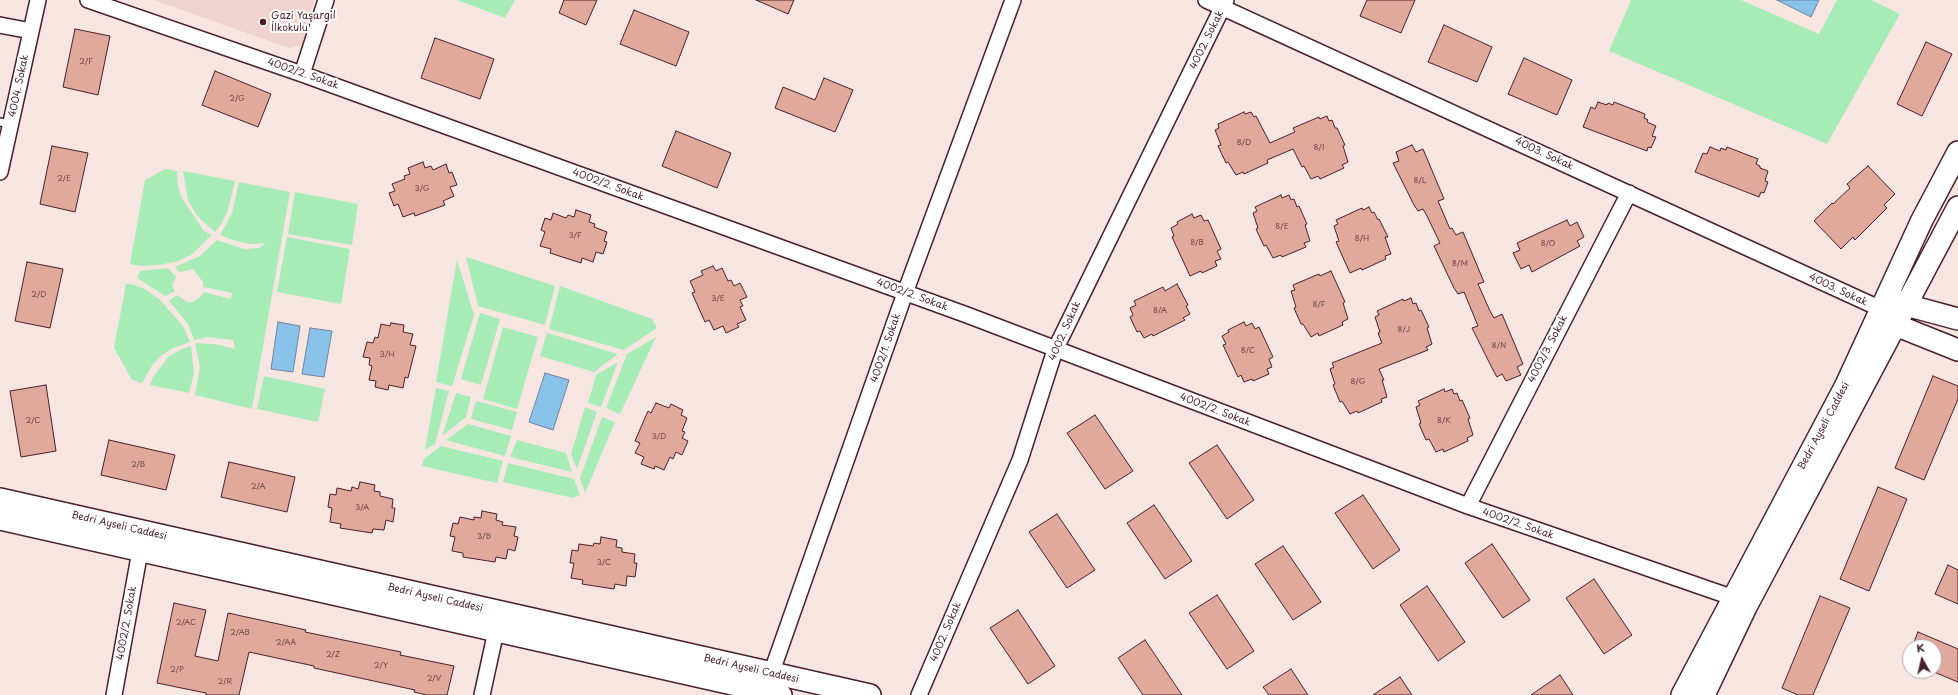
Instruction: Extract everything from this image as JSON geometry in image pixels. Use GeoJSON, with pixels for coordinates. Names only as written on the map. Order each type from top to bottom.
{"type":"FeatureCollection","features":[{"type":"Feature","properties":{"kind":"main road","name":"Bedri Ayseli Caddesi"},"geometry":{"type":"LineString","coordinates":[[1704,695],[1885,312],[1922,220],[1958,152]]}},
{"type":"Feature","properties":{"kind":"main road","name":"Bedri Ayseli Caddesi"},"geometry":{"type":"LineString","coordinates":[[1682,695],[1885,312],[1906,305],[1958,207]]}},
{"type":"Feature","properties":{"kind":"main road"},"geometry":{"type":"LineString","coordinates":[[1906,305],[1958,319]]}},
{"type":"Feature","properties":{"kind":"main road"},"geometry":{"type":"LineString","coordinates":[[1885,312],[1958,350]]}},
{"type":"Feature","properties":{"kind":"main road","name":"Bedri Ayseli Caddesi"},"geometry":{"type":"LineString","coordinates":[[0,499],[870,695]]}},
{"type":"Feature","properties":{"kind":"main road","name":"Bedri Ayseli Caddesi"},"geometry":{"type":"LineString","coordinates":[[0,519],[781,695]]}},
{"type":"Feature","properties":{"kind":"street","name":"4004. Sokak"},"geometry":{"type":"LineString","coordinates":[[0,172],[5,123],[31,31],[38,0]]}},
{"type":"Feature","properties":{"kind":"street","name":"4002/2. Sokak"},"geometry":{"type":"LineString","coordinates":[[88,0],[302,74],[905,292],[1468,506],[1734,598]]}},
{"type":"Feature","properties":{"kind":"street"},"geometry":{"type":"LineString","coordinates":[[302,74],[326,0]]}},
{"type":"Feature","properties":{"kind":"street","name":"4002/1. Sokak"},"geometry":{"type":"LineString","coordinates":[[772,674],[905,292],[1013,0]]}},
{"type":"Feature","properties":{"kind":"street","name":"4003. Sokak"},"geometry":{"type":"LineString","coordinates":[[1206,0],[1224,3],[1885,312]]}},
{"type":"Feature","properties":{"kind":"street","name":"4002. Sokak"},"geometry":{"type":"LineString","coordinates":[[919,695],[1020,460],[1055,350],[1224,3]]}},
{"type":"Feature","properties":{"kind":"street"},"geometry":{"type":"LineString","coordinates":[[0,25],[31,31]]}},
{"type":"Feature","properties":{"kind":"street","name":"4002/3. Sokak"},"geometry":{"type":"LineString","coordinates":[[1468,506],[1629,193]]}},
{"type":"Feature","properties":{"kind":"street","name":"4002/2. Sokak"},"geometry":{"type":"LineString","coordinates":[[114,695],[140,551]]}},
{"type":"Feature","properties":{"kind":"street"},"geometry":{"type":"LineString","coordinates":[[482,695],[496,631]]}},
{"type":"Feature","properties":{"kind":"shaded area","name":"Gazi Yaşargil İlkokulu"},"geometry":{"type":"Polygon","coordinates":[[[154,0],[314,0],[302,45],[289,48],[154,0]]]}},
{"type":"Feature","properties":{"kind":"green space"},"geometry":{"type":"Polygon","coordinates":[[[457,0],[515,0],[505,18],[457,0]]]}},
{"type":"Feature","properties":{"kind":"green space"},"geometry":{"type":"Polygon","coordinates":[[[1631,0],[1741,0],[1819,34],[1837,0],[1871,0],[1900,14],[1827,144],[1609,51],[1631,0]]]}},
{"type":"Feature","properties":{"kind":"green space"},"geometry":{"type":"Polygon","coordinates":[[[165,169],[177,171],[178,186],[182,198],[204,231],[212,235],[191,255],[178,261],[159,265],[140,266],[130,264],[145,180],[165,169]]]}},
{"type":"Feature","properties":{"kind":"green space"},"geometry":{"type":"Polygon","coordinates":[[[183,171],[235,181],[228,210],[222,223],[215,232],[197,216],[188,200],[183,171]]]}},
{"type":"Feature","properties":{"kind":"green space"},"geometry":{"type":"Polygon","coordinates":[[[239,182],[290,192],[252,409],[195,395],[200,367],[195,343],[214,344],[235,349],[233,340],[207,337],[194,340],[188,324],[169,301],[177,295],[187,302],[193,302],[204,292],[231,299],[232,293],[203,287],[203,282],[193,269],[179,272],[175,267],[200,256],[217,240],[244,249],[259,248],[266,243],[249,244],[220,235],[232,213],[239,182]]]}},
{"type":"Feature","properties":{"kind":"green space"},"geometry":{"type":"Polygon","coordinates":[[[295,192],[358,204],[352,245],[288,234],[295,192]]]}},
{"type":"Feature","properties":{"kind":"green space"},"geometry":{"type":"Polygon","coordinates":[[[287,237],[350,249],[341,304],[277,292],[287,237]]]}},
{"type":"Feature","properties":{"kind":"green space"},"geometry":{"type":"Polygon","coordinates":[[[466,257],[555,286],[545,325],[478,306],[466,257]]]}},
{"type":"Feature","properties":{"kind":"green space"},"geometry":{"type":"Polygon","coordinates":[[[457,260],[474,315],[452,386],[436,382],[457,260]]]}},
{"type":"Feature","properties":{"kind":"green space"},"geometry":{"type":"Polygon","coordinates":[[[168,268],[176,277],[172,285],[175,291],[165,296],[137,278],[140,271],[168,268]]]}},
{"type":"Feature","properties":{"kind":"green space"},"geometry":{"type":"Polygon","coordinates":[[[126,284],[132,284],[145,289],[160,300],[183,326],[190,342],[171,349],[160,357],[153,364],[142,383],[132,380],[114,348],[126,284]]]}},
{"type":"Feature","properties":{"kind":"green space"},"geometry":{"type":"Polygon","coordinates":[[[560,286],[652,319],[657,328],[624,350],[549,329],[560,286]]]}},
{"type":"Feature","properties":{"kind":"green space"},"geometry":{"type":"Polygon","coordinates":[[[480,313],[500,319],[481,385],[461,379],[480,313]]]}},
{"type":"Feature","properties":{"kind":"green space"},"geometry":{"type":"Polygon","coordinates":[[[503,327],[538,337],[517,409],[483,399],[503,327]]]}},
{"type":"Feature","properties":{"kind":"green space"},"geometry":{"type":"Polygon","coordinates":[[[547,333],[618,354],[594,372],[540,356],[547,333]]]}},
{"type":"Feature","properties":{"kind":"green space"},"geometry":{"type":"Polygon","coordinates":[[[656,337],[620,414],[606,408],[627,354],[656,337]]]}},
{"type":"Feature","properties":{"kind":"green space"},"geometry":{"type":"Polygon","coordinates":[[[191,346],[194,373],[189,393],[150,385],[153,377],[168,357],[191,346]]]}},
{"type":"Feature","properties":{"kind":"green space"},"geometry":{"type":"Polygon","coordinates":[[[618,362],[601,407],[588,403],[596,375],[618,362]]]}},
{"type":"Feature","properties":{"kind":"green space"},"geometry":{"type":"Polygon","coordinates":[[[264,376],[325,389],[318,422],[257,409],[264,376]]]}},
{"type":"Feature","properties":{"kind":"green space"},"geometry":{"type":"Polygon","coordinates":[[[436,388],[449,391],[435,444],[425,450],[436,388]]]}},
{"type":"Feature","properties":{"kind":"green space"},"geometry":{"type":"Polygon","coordinates":[[[456,393],[471,397],[466,417],[442,436],[456,393]]]}},
{"type":"Feature","properties":{"kind":"green space"},"geometry":{"type":"Polygon","coordinates":[[[476,401],[517,412],[512,430],[471,419],[476,401]]]}},
{"type":"Feature","properties":{"kind":"green space"},"geometry":{"type":"Polygon","coordinates":[[[585,407],[597,412],[577,469],[571,454],[585,407]]]}},
{"type":"Feature","properties":{"kind":"green space"},"geometry":{"type":"Polygon","coordinates":[[[602,417],[615,422],[585,493],[580,478],[602,417]]]}},
{"type":"Feature","properties":{"kind":"green space"},"geometry":{"type":"Polygon","coordinates":[[[468,424],[511,436],[505,456],[446,440],[468,424]]]}},
{"type":"Feature","properties":{"kind":"green space"},"geometry":{"type":"Polygon","coordinates":[[[517,440],[566,453],[572,472],[510,457],[517,440]]]}},
{"type":"Feature","properties":{"kind":"green space"},"geometry":{"type":"Polygon","coordinates":[[[441,446],[503,461],[497,483],[422,466],[424,459],[441,446]]]}},
{"type":"Feature","properties":{"kind":"green space"},"geometry":{"type":"Polygon","coordinates":[[[508,463],[574,479],[580,495],[573,498],[503,482],[508,463]]]}},
{"type":"Feature","properties":{"kind":"water"},"geometry":{"type":"Polygon","coordinates":[[[1777,0],[1819,0],[1811,17],[1777,0]]]}},
{"type":"Feature","properties":{"kind":"water"},"geometry":{"type":"Polygon","coordinates":[[[278,322],[300,326],[293,372],[271,369],[278,322]]]}},
{"type":"Feature","properties":{"kind":"water"},"geometry":{"type":"Polygon","coordinates":[[[310,328],[332,331],[324,377],[302,374],[310,328]]]}},
{"type":"Feature","properties":{"kind":"water"},"geometry":{"type":"Polygon","coordinates":[[[545,373],[569,380],[553,430],[529,422],[545,373]]]}},
{"type":"Feature","properties":{"kind":"building"},"geometry":{"type":"Polygon","coordinates":[[[564,0],[597,0],[586,25],[559,13],[564,0]]]}},
{"type":"Feature","properties":{"kind":"building"},"geometry":{"type":"Polygon","coordinates":[[[756,0],[794,0],[788,14],[756,0]]]}},
{"type":"Feature","properties":{"kind":"building"},"geometry":{"type":"Polygon","coordinates":[[[1367,0],[1415,0],[1401,33],[1360,16],[1367,0]]]}},
{"type":"Feature","properties":{"kind":"building"},"geometry":{"type":"Polygon","coordinates":[[[634,10],[689,32],[676,66],[620,44],[634,10]]]}},
{"type":"Feature","properties":{"kind":"building"},"geometry":{"type":"Polygon","coordinates":[[[1444,25],[1492,47],[1477,82],[1428,62],[1444,25]]]}},
{"type":"Feature","properties":{"kind":"building"},"geometry":{"type":"Polygon","coordinates":[[[75,29],[110,36],[98,95],[63,87],[75,29]]]}},
{"type":"Feature","properties":{"kind":"building"},"geometry":{"type":"Polygon","coordinates":[[[435,38],[494,59],[480,99],[421,78],[435,38]]]}},
{"type":"Feature","properties":{"kind":"building"},"geometry":{"type":"Polygon","coordinates":[[[1926,42],[1952,54],[1922,116],[1897,104],[1926,42]]]}},
{"type":"Feature","properties":{"kind":"building"},"geometry":{"type":"Polygon","coordinates":[[[1524,58],[1572,80],[1557,115],[1508,94],[1524,58]]]}},
{"type":"Feature","properties":{"kind":"building"},"geometry":{"type":"Polygon","coordinates":[[[215,71],[271,94],[258,127],[202,105],[215,71]]]}},
{"type":"Feature","properties":{"kind":"building"},"geometry":{"type":"Polygon","coordinates":[[[824,78],[853,90],[835,132],[775,108],[783,87],[815,100],[824,78]]]}},
{"type":"Feature","properties":{"kind":"building"},"geometry":{"type":"Polygon","coordinates":[[[1598,102],[1613,105],[1614,102],[1645,114],[1644,118],[1648,120],[1647,122],[1656,126],[1652,136],[1656,137],[1651,148],[1648,147],[1647,151],[1583,127],[1591,107],[1595,109],[1598,102]]]}},
{"type":"Feature","properties":{"kind":"building"},"geometry":{"type":"Polygon","coordinates":[[[1244,112],[1245,114],[1251,112],[1254,117],[1256,116],[1270,143],[1295,132],[1293,128],[1319,117],[1320,119],[1327,116],[1329,121],[1332,120],[1335,128],[1337,128],[1345,145],[1343,146],[1348,162],[1342,165],[1344,168],[1320,179],[1318,176],[1311,179],[1304,166],[1302,167],[1293,149],[1267,160],[1268,163],[1244,174],[1243,172],[1236,175],[1228,162],[1226,163],[1218,146],[1221,145],[1215,130],[1219,128],[1218,124],[1244,112]]]}},
{"type":"Feature","properties":{"kind":"building"},"geometry":{"type":"Polygon","coordinates":[[[676,131],[731,153],[717,188],[662,166],[676,131]]]}},
{"type":"Feature","properties":{"kind":"building"},"geometry":{"type":"Polygon","coordinates":[[[1412,145],[1416,152],[1423,149],[1444,199],[1438,201],[1450,229],[1452,228],[1456,235],[1463,232],[1484,282],[1478,284],[1490,311],[1494,318],[1502,314],[1523,364],[1517,367],[1521,375],[1506,381],[1502,374],[1497,377],[1472,328],[1478,326],[1464,292],[1458,294],[1454,288],[1434,246],[1440,243],[1427,216],[1423,209],[1418,211],[1414,205],[1393,163],[1399,161],[1396,152],[1412,145]]]}},
{"type":"Feature","properties":{"kind":"building"},"geometry":{"type":"Polygon","coordinates":[[[52,146],[88,153],[75,212],[40,204],[52,146]]]}},
{"type":"Feature","properties":{"kind":"building"},"geometry":{"type":"Polygon","coordinates":[[[1710,147],[1720,151],[1721,148],[1726,150],[1727,147],[1758,159],[1756,164],[1760,166],[1760,168],[1768,171],[1765,181],[1768,182],[1764,193],[1761,192],[1759,197],[1695,172],[1703,153],[1707,154],[1710,147]]]}},
{"type":"Feature","properties":{"kind":"building"},"geometry":{"type":"Polygon","coordinates":[[[423,162],[425,168],[431,166],[433,170],[446,164],[449,173],[452,172],[457,185],[450,187],[454,196],[443,201],[445,205],[415,216],[414,213],[403,217],[398,204],[394,206],[389,193],[395,191],[392,184],[405,179],[404,176],[410,174],[408,168],[423,162]]]}},
{"type":"Feature","properties":{"kind":"building"},"geometry":{"type":"Polygon","coordinates":[[[1868,166],[1895,194],[1884,205],[1887,208],[1855,240],[1853,237],[1841,249],[1814,221],[1850,188],[1847,184],[1868,166]]]}},
{"type":"Feature","properties":{"kind":"building"},"geometry":{"type":"Polygon","coordinates":[[[1281,195],[1282,198],[1289,195],[1291,200],[1294,199],[1297,207],[1299,206],[1307,224],[1305,225],[1310,241],[1304,243],[1306,247],[1282,257],[1281,255],[1273,258],[1266,245],[1264,246],[1256,229],[1258,228],[1253,213],[1257,211],[1255,207],[1281,195]]]}},
{"type":"Feature","properties":{"kind":"building"},"geometry":{"type":"Polygon","coordinates":[[[1369,207],[1372,213],[1374,212],[1378,220],[1379,219],[1388,237],[1385,237],[1391,254],[1385,256],[1386,259],[1362,270],[1361,268],[1350,273],[1336,242],[1339,241],[1334,226],[1338,224],[1336,220],[1362,208],[1363,210],[1369,207]]]}},
{"type":"Feature","properties":{"kind":"building"},"geometry":{"type":"Polygon","coordinates":[[[576,210],[591,215],[589,222],[595,224],[594,227],[607,232],[604,241],[607,242],[603,254],[596,252],[593,262],[582,258],[581,263],[550,253],[551,249],[540,246],[545,232],[541,230],[545,218],[551,220],[553,213],[566,218],[568,215],[574,217],[576,210]]]}},
{"type":"Feature","properties":{"kind":"building"},"geometry":{"type":"Polygon","coordinates":[[[1192,214],[1194,218],[1201,215],[1204,221],[1208,220],[1221,249],[1217,251],[1221,259],[1215,261],[1217,266],[1202,273],[1201,271],[1190,276],[1172,237],[1174,236],[1171,228],[1178,224],[1177,222],[1192,214]]]}},
{"type":"Feature","properties":{"kind":"building"},"geometry":{"type":"Polygon","coordinates":[[[1567,220],[1570,226],[1577,222],[1584,237],[1577,241],[1580,246],[1532,272],[1529,265],[1521,269],[1513,253],[1520,250],[1517,243],[1567,220]]]}},
{"type":"Feature","properties":{"kind":"building"},"geometry":{"type":"Polygon","coordinates":[[[27,262],[63,269],[50,328],[15,321],[27,262]]]}},
{"type":"Feature","properties":{"kind":"building"},"geometry":{"type":"Polygon","coordinates":[[[713,266],[716,271],[722,268],[728,281],[731,280],[734,286],[740,283],[747,297],[740,300],[743,306],[740,307],[746,320],[737,324],[739,327],[726,333],[723,326],[714,330],[709,320],[705,322],[692,293],[695,292],[690,281],[703,275],[701,271],[713,266]]]}},
{"type":"Feature","properties":{"kind":"building"},"geometry":{"type":"Polygon","coordinates":[[[1331,271],[1345,302],[1343,303],[1348,319],[1342,322],[1343,325],[1319,336],[1318,333],[1311,337],[1303,324],[1301,324],[1294,308],[1296,307],[1291,291],[1295,290],[1293,285],[1319,274],[1320,276],[1331,271]]]}},
{"type":"Feature","properties":{"kind":"building"},"geometry":{"type":"Polygon","coordinates":[[[1177,284],[1188,305],[1186,306],[1190,314],[1183,318],[1185,320],[1153,336],[1152,334],[1144,338],[1140,331],[1137,332],[1130,317],[1133,315],[1130,308],[1136,305],[1134,301],[1163,287],[1165,291],[1177,284]]]}},
{"type":"Feature","properties":{"kind":"building"},"geometry":{"type":"Polygon","coordinates":[[[1411,298],[1413,304],[1416,303],[1419,311],[1421,310],[1429,327],[1427,328],[1432,344],[1426,347],[1428,350],[1379,369],[1384,380],[1382,380],[1387,397],[1381,399],[1382,402],[1358,413],[1357,411],[1350,414],[1342,401],[1340,402],[1333,385],[1335,384],[1330,369],[1334,367],[1332,363],[1382,343],[1378,333],[1380,332],[1375,317],[1379,315],[1377,311],[1403,299],[1404,301],[1411,298]]]}},
{"type":"Feature","properties":{"kind":"building"},"geometry":{"type":"Polygon","coordinates":[[[1244,322],[1246,326],[1252,323],[1255,329],[1259,327],[1273,357],[1269,359],[1272,367],[1267,369],[1269,374],[1253,381],[1252,379],[1244,382],[1241,375],[1238,377],[1223,345],[1226,344],[1222,336],[1229,332],[1228,330],[1244,322]]]}},
{"type":"Feature","properties":{"kind":"building"},"geometry":{"type":"Polygon","coordinates":[[[391,323],[404,325],[403,332],[413,334],[410,345],[416,346],[408,378],[405,377],[403,388],[389,385],[388,390],[375,387],[376,381],[369,380],[372,366],[369,365],[370,358],[363,357],[367,342],[373,343],[375,337],[378,338],[381,324],[390,326],[391,323]]]}},
{"type":"Feature","properties":{"kind":"building"},"geometry":{"type":"Polygon","coordinates":[[[1933,376],[1958,386],[1958,399],[1924,480],[1895,468],[1933,376]]]}},
{"type":"Feature","properties":{"kind":"building"},"geometry":{"type":"Polygon","coordinates":[[[46,385],[56,451],[21,457],[10,391],[46,385]]]}},
{"type":"Feature","properties":{"kind":"building"},"geometry":{"type":"Polygon","coordinates":[[[1444,389],[1445,392],[1452,389],[1454,394],[1457,393],[1460,401],[1462,400],[1470,418],[1468,419],[1473,435],[1467,438],[1468,441],[1444,452],[1443,449],[1436,452],[1429,439],[1426,440],[1419,424],[1421,423],[1416,407],[1420,405],[1418,401],[1444,389]]]}},
{"type":"Feature","properties":{"kind":"building"},"geometry":{"type":"Polygon","coordinates":[[[656,403],[669,408],[671,404],[683,410],[681,415],[687,418],[682,431],[685,432],[682,438],[688,441],[682,455],[676,452],[673,459],[670,457],[664,470],[655,466],[654,469],[641,464],[644,457],[635,453],[640,443],[635,441],[648,411],[651,413],[656,403]]]}},
{"type":"Feature","properties":{"kind":"building"},"geometry":{"type":"Polygon","coordinates":[[[1095,415],[1133,471],[1105,489],[1067,433],[1095,415]]]}},
{"type":"Feature","properties":{"kind":"building"},"geometry":{"type":"Polygon","coordinates":[[[109,440],[175,455],[166,490],[101,475],[109,440]]]}},
{"type":"Feature","properties":{"kind":"building"},"geometry":{"type":"Polygon","coordinates":[[[1217,445],[1254,500],[1227,519],[1189,463],[1217,445]]]}},
{"type":"Feature","properties":{"kind":"building"},"geometry":{"type":"Polygon","coordinates":[[[229,462],[295,477],[287,512],[221,497],[229,462]]]}},
{"type":"Feature","properties":{"kind":"building"},"geometry":{"type":"Polygon","coordinates":[[[360,482],[375,485],[374,491],[380,492],[380,496],[393,499],[392,508],[395,508],[393,522],[386,520],[384,530],[373,529],[372,533],[340,528],[341,524],[330,522],[332,508],[328,507],[330,494],[336,495],[337,488],[351,491],[352,487],[358,489],[360,482]]]}},
{"type":"Feature","properties":{"kind":"building"},"geometry":{"type":"Polygon","coordinates":[[[1878,487],[1907,499],[1869,591],[1840,579],[1878,487]]]}},
{"type":"Feature","properties":{"kind":"building"},"geometry":{"type":"Polygon","coordinates":[[[1363,495],[1400,550],[1373,569],[1335,513],[1363,495]]]}},
{"type":"Feature","properties":{"kind":"building"},"geometry":{"type":"Polygon","coordinates":[[[1154,505],[1192,561],[1165,579],[1127,523],[1154,505]]]}},
{"type":"Feature","properties":{"kind":"building"},"geometry":{"type":"Polygon","coordinates":[[[482,511],[497,514],[496,520],[503,522],[502,525],[516,527],[514,536],[518,537],[515,551],[508,549],[506,559],[496,557],[495,562],[463,557],[463,553],[452,551],[455,537],[450,536],[453,523],[458,524],[460,517],[474,520],[474,517],[481,518],[482,511]]]}},
{"type":"Feature","properties":{"kind":"building"},"geometry":{"type":"Polygon","coordinates":[[[1057,514],[1095,570],[1067,588],[1029,532],[1057,514]]]}},
{"type":"Feature","properties":{"kind":"building"},"geometry":{"type":"Polygon","coordinates":[[[601,537],[617,540],[616,547],[622,548],[622,552],[635,554],[634,563],[637,563],[635,577],[627,576],[626,586],[615,584],[614,589],[582,584],[583,580],[571,578],[574,563],[570,563],[572,550],[578,551],[579,544],[593,546],[594,543],[600,544],[601,537]]]}},
{"type":"Feature","properties":{"kind":"building"},"geometry":{"type":"Polygon","coordinates":[[[1492,544],[1530,600],[1503,618],[1465,563],[1492,544]]]}},
{"type":"Feature","properties":{"kind":"building"},"geometry":{"type":"Polygon","coordinates":[[[1283,546],[1321,602],[1293,620],[1255,564],[1283,546]]]}},
{"type":"Feature","properties":{"kind":"building"},"geometry":{"type":"Polygon","coordinates":[[[1948,565],[1958,570],[1958,604],[1935,594],[1948,565]]]}},
{"type":"Feature","properties":{"kind":"building"},"geometry":{"type":"Polygon","coordinates":[[[1594,579],[1632,635],[1604,654],[1566,598],[1594,579]]]}},
{"type":"Feature","properties":{"kind":"building"},"geometry":{"type":"Polygon","coordinates":[[[1427,586],[1465,642],[1438,661],[1400,605],[1427,586]]]}},
{"type":"Feature","properties":{"kind":"building"},"geometry":{"type":"Polygon","coordinates":[[[1217,595],[1254,651],[1227,669],[1189,613],[1217,595]]]}},
{"type":"Feature","properties":{"kind":"building"},"geometry":{"type":"Polygon","coordinates":[[[1820,596],[1850,608],[1813,695],[1798,695],[1782,688],[1820,596]]]}},
{"type":"Feature","properties":{"kind":"building"},"geometry":{"type":"Polygon","coordinates":[[[174,603],[206,610],[195,656],[218,661],[228,613],[306,630],[305,632],[401,652],[400,655],[454,666],[447,695],[427,695],[414,692],[415,690],[249,652],[239,695],[206,695],[206,693],[157,683],[174,603]]]}},
{"type":"Feature","properties":{"kind":"building"},"geometry":{"type":"Polygon","coordinates":[[[1018,610],[1055,666],[1028,684],[990,628],[1018,610]]]}},
{"type":"Feature","properties":{"kind":"building"},"geometry":{"type":"Polygon","coordinates":[[[1918,632],[1934,639],[1915,639],[1918,632]]]}},
{"type":"Feature","properties":{"kind":"building"},"geometry":{"type":"Polygon","coordinates":[[[1145,640],[1182,695],[1143,695],[1118,658],[1145,640]]]}},
{"type":"Feature","properties":{"kind":"building"},"geometry":{"type":"Polygon","coordinates":[[[1942,642],[1958,649],[1958,682],[1942,675],[1942,642]]]}},
{"type":"Feature","properties":{"kind":"building"},"geometry":{"type":"Polygon","coordinates":[[[1291,669],[1308,695],[1269,695],[1263,687],[1291,669]]]}},
{"type":"Feature","properties":{"kind":"building"},"geometry":{"type":"Polygon","coordinates":[[[1560,675],[1573,695],[1531,695],[1560,675]]]}},
{"type":"Feature","properties":{"kind":"building"},"geometry":{"type":"Polygon","coordinates":[[[1400,677],[1412,695],[1373,695],[1400,677]]]}},
{"type":"Feature","properties":{"kind":"place","name":"Gazi Yaşargil İlkokulu"},"geometry":{"type":"Point","coordinates":[263,22]}}]}
